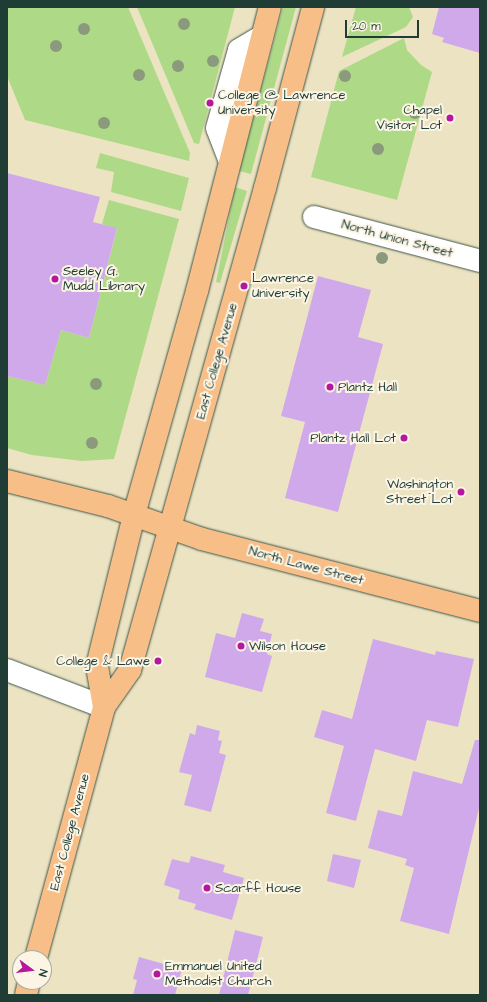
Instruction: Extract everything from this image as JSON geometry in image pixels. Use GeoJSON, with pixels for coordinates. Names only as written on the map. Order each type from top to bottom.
{"type":"FeatureCollection","features":[{"type":"Feature","properties":{"kind":"main road","name":"East College Avenue"},"geometry":{"type":"LineString","coordinates":[[104,707],[97,666],[134,515],[197,291],[229,159],[270,7]]}},
{"type":"Feature","properties":{"kind":"main road","name":"East College Avenue"},"geometry":{"type":"LineString","coordinates":[[38,950],[104,707],[130,670],[313,7]]}},
{"type":"Feature","properties":{"kind":"main road","name":"North Lawe Street"},"geometry":{"type":"LineString","coordinates":[[7,481],[134,515],[170,528],[480,611]]}},
{"type":"Feature","properties":{"kind":"street","name":"North Union Street"},"geometry":{"type":"LineString","coordinates":[[314,217],[480,261]]}},
{"type":"Feature","properties":{"kind":"street"},"geometry":{"type":"LineString","coordinates":[[7,670],[104,707]]}},
{"type":"Feature","properties":{"kind":"green space"},"geometry":{"type":"Polygon","coordinates":[[[7,7],[128,7],[190,153],[189,161],[25,120],[7,76],[7,7]]]}},
{"type":"Feature","properties":{"kind":"green space"},"geometry":{"type":"Polygon","coordinates":[[[137,7],[235,7],[199,144],[194,143],[137,7]]]}},
{"type":"Feature","properties":{"kind":"green space"},"geometry":{"type":"Polygon","coordinates":[[[283,7],[296,7],[251,174],[239,171],[283,7]]]}},
{"type":"Feature","properties":{"kind":"green space"},"geometry":{"type":"Polygon","coordinates":[[[356,7],[409,7],[413,17],[406,27],[342,57],[356,7]]]}},
{"type":"Feature","properties":{"kind":"green space"},"geometry":{"type":"Polygon","coordinates":[[[404,38],[407,50],[421,65],[432,72],[397,200],[311,177],[339,71],[404,38]]]}},
{"type":"Feature","properties":{"kind":"green space"},"geometry":{"type":"Polygon","coordinates":[[[100,153],[189,178],[181,211],[111,192],[114,172],[96,168],[100,153]]]}},
{"type":"Feature","properties":{"kind":"green space"},"geometry":{"type":"Polygon","coordinates":[[[235,187],[247,191],[220,283],[216,282],[235,187]]]}},
{"type":"Feature","properties":{"kind":"green space"},"geometry":{"type":"Polygon","coordinates":[[[109,200],[179,219],[114,459],[82,461],[32,455],[7,448],[7,376],[45,385],[61,330],[89,338],[117,229],[102,224],[109,200]]]}},
{"type":"Feature","properties":{"kind":"building"},"geometry":{"type":"Polygon","coordinates":[[[439,7],[480,7],[480,53],[442,42],[444,38],[432,34],[439,7]]]}},
{"type":"Feature","properties":{"kind":"building","name":"Seeley G. Mudd Library"},"geometry":{"type":"Polygon","coordinates":[[[7,173],[100,197],[93,222],[117,228],[89,338],[61,330],[45,385],[7,376],[7,173]]]}},
{"type":"Feature","properties":{"kind":"building","name":"Plantz Hall"},"geometry":{"type":"Polygon","coordinates":[[[318,276],[371,290],[358,337],[383,344],[338,512],[285,498],[305,422],[281,416],[318,276]]]}},
{"type":"Feature","properties":{"kind":"building","name":"Wilson House"},"geometry":{"type":"Polygon","coordinates":[[[242,613],[264,619],[260,631],[272,634],[267,654],[272,656],[262,692],[205,677],[216,633],[235,638],[242,613]]]}},
{"type":"Feature","properties":{"kind":"building"},"geometry":{"type":"Polygon","coordinates":[[[373,639],[435,655],[436,651],[474,659],[458,727],[427,720],[416,761],[375,749],[356,821],[326,813],[344,746],[314,737],[322,710],[352,719],[373,639]]]}},
{"type":"Feature","properties":{"kind":"building"},"geometry":{"type":"Polygon","coordinates":[[[197,725],[220,731],[218,740],[222,741],[219,753],[226,755],[211,812],[184,805],[192,775],[179,772],[190,733],[195,735],[197,725]]]}},
{"type":"Feature","properties":{"kind":"building"},"geometry":{"type":"Polygon","coordinates":[[[475,740],[480,740],[480,804],[449,934],[400,921],[414,868],[405,865],[407,859],[368,848],[378,810],[402,816],[413,771],[462,784],[475,740]]]}},
{"type":"Feature","properties":{"kind":"building"},"geometry":{"type":"Polygon","coordinates":[[[333,854],[361,860],[354,888],[327,881],[333,854]]]}},
{"type":"Feature","properties":{"kind":"building","name":"Scarff House"},"geometry":{"type":"Polygon","coordinates":[[[191,856],[225,865],[223,872],[244,878],[232,920],[194,909],[196,904],[178,899],[180,890],[164,885],[172,859],[189,863],[191,856]]]}},
{"type":"Feature","properties":{"kind":"building"},"geometry":{"type":"Polygon","coordinates":[[[235,930],[263,937],[248,995],[219,995],[235,930]]]}},
{"type":"Feature","properties":{"kind":"building","name":"Emmanuel United Methodist Church"},"geometry":{"type":"Polygon","coordinates":[[[139,957],[182,969],[175,995],[133,995],[137,980],[133,979],[139,957]]]}},
{"type":"Feature","properties":{"kind":"place","name":"College @ Lawrence University"},"geometry":{"type":"Point","coordinates":[210,103]}},
{"type":"Feature","properties":{"kind":"place","name":"Chapel Visitor Lot"},"geometry":{"type":"Point","coordinates":[450,118]}},
{"type":"Feature","properties":{"kind":"place","name":"Seeley G. Mudd Library"},"geometry":{"type":"Point","coordinates":[55,279]}},
{"type":"Feature","properties":{"kind":"place","name":"Lawrence University"},"geometry":{"type":"Point","coordinates":[244,286]}},
{"type":"Feature","properties":{"kind":"place","name":"Plantz Hall"},"geometry":{"type":"Point","coordinates":[330,387]}},
{"type":"Feature","properties":{"kind":"place","name":"Plantz Hall Lot"},"geometry":{"type":"Point","coordinates":[404,438]}},
{"type":"Feature","properties":{"kind":"place","name":"Washington Street Lot"},"geometry":{"type":"Point","coordinates":[461,492]}},
{"type":"Feature","properties":{"kind":"place","name":"Wilson House"},"geometry":{"type":"Point","coordinates":[241,646]}},
{"type":"Feature","properties":{"kind":"place","name":"College & Lawe"},"geometry":{"type":"Point","coordinates":[158,661]}},
{"type":"Feature","properties":{"kind":"place","name":"Scarff House"},"geometry":{"type":"Point","coordinates":[207,888]}},
{"type":"Feature","properties":{"kind":"place","name":"Emmanuel United Methodist Church"},"geometry":{"type":"Point","coordinates":[157,974]}}]}
